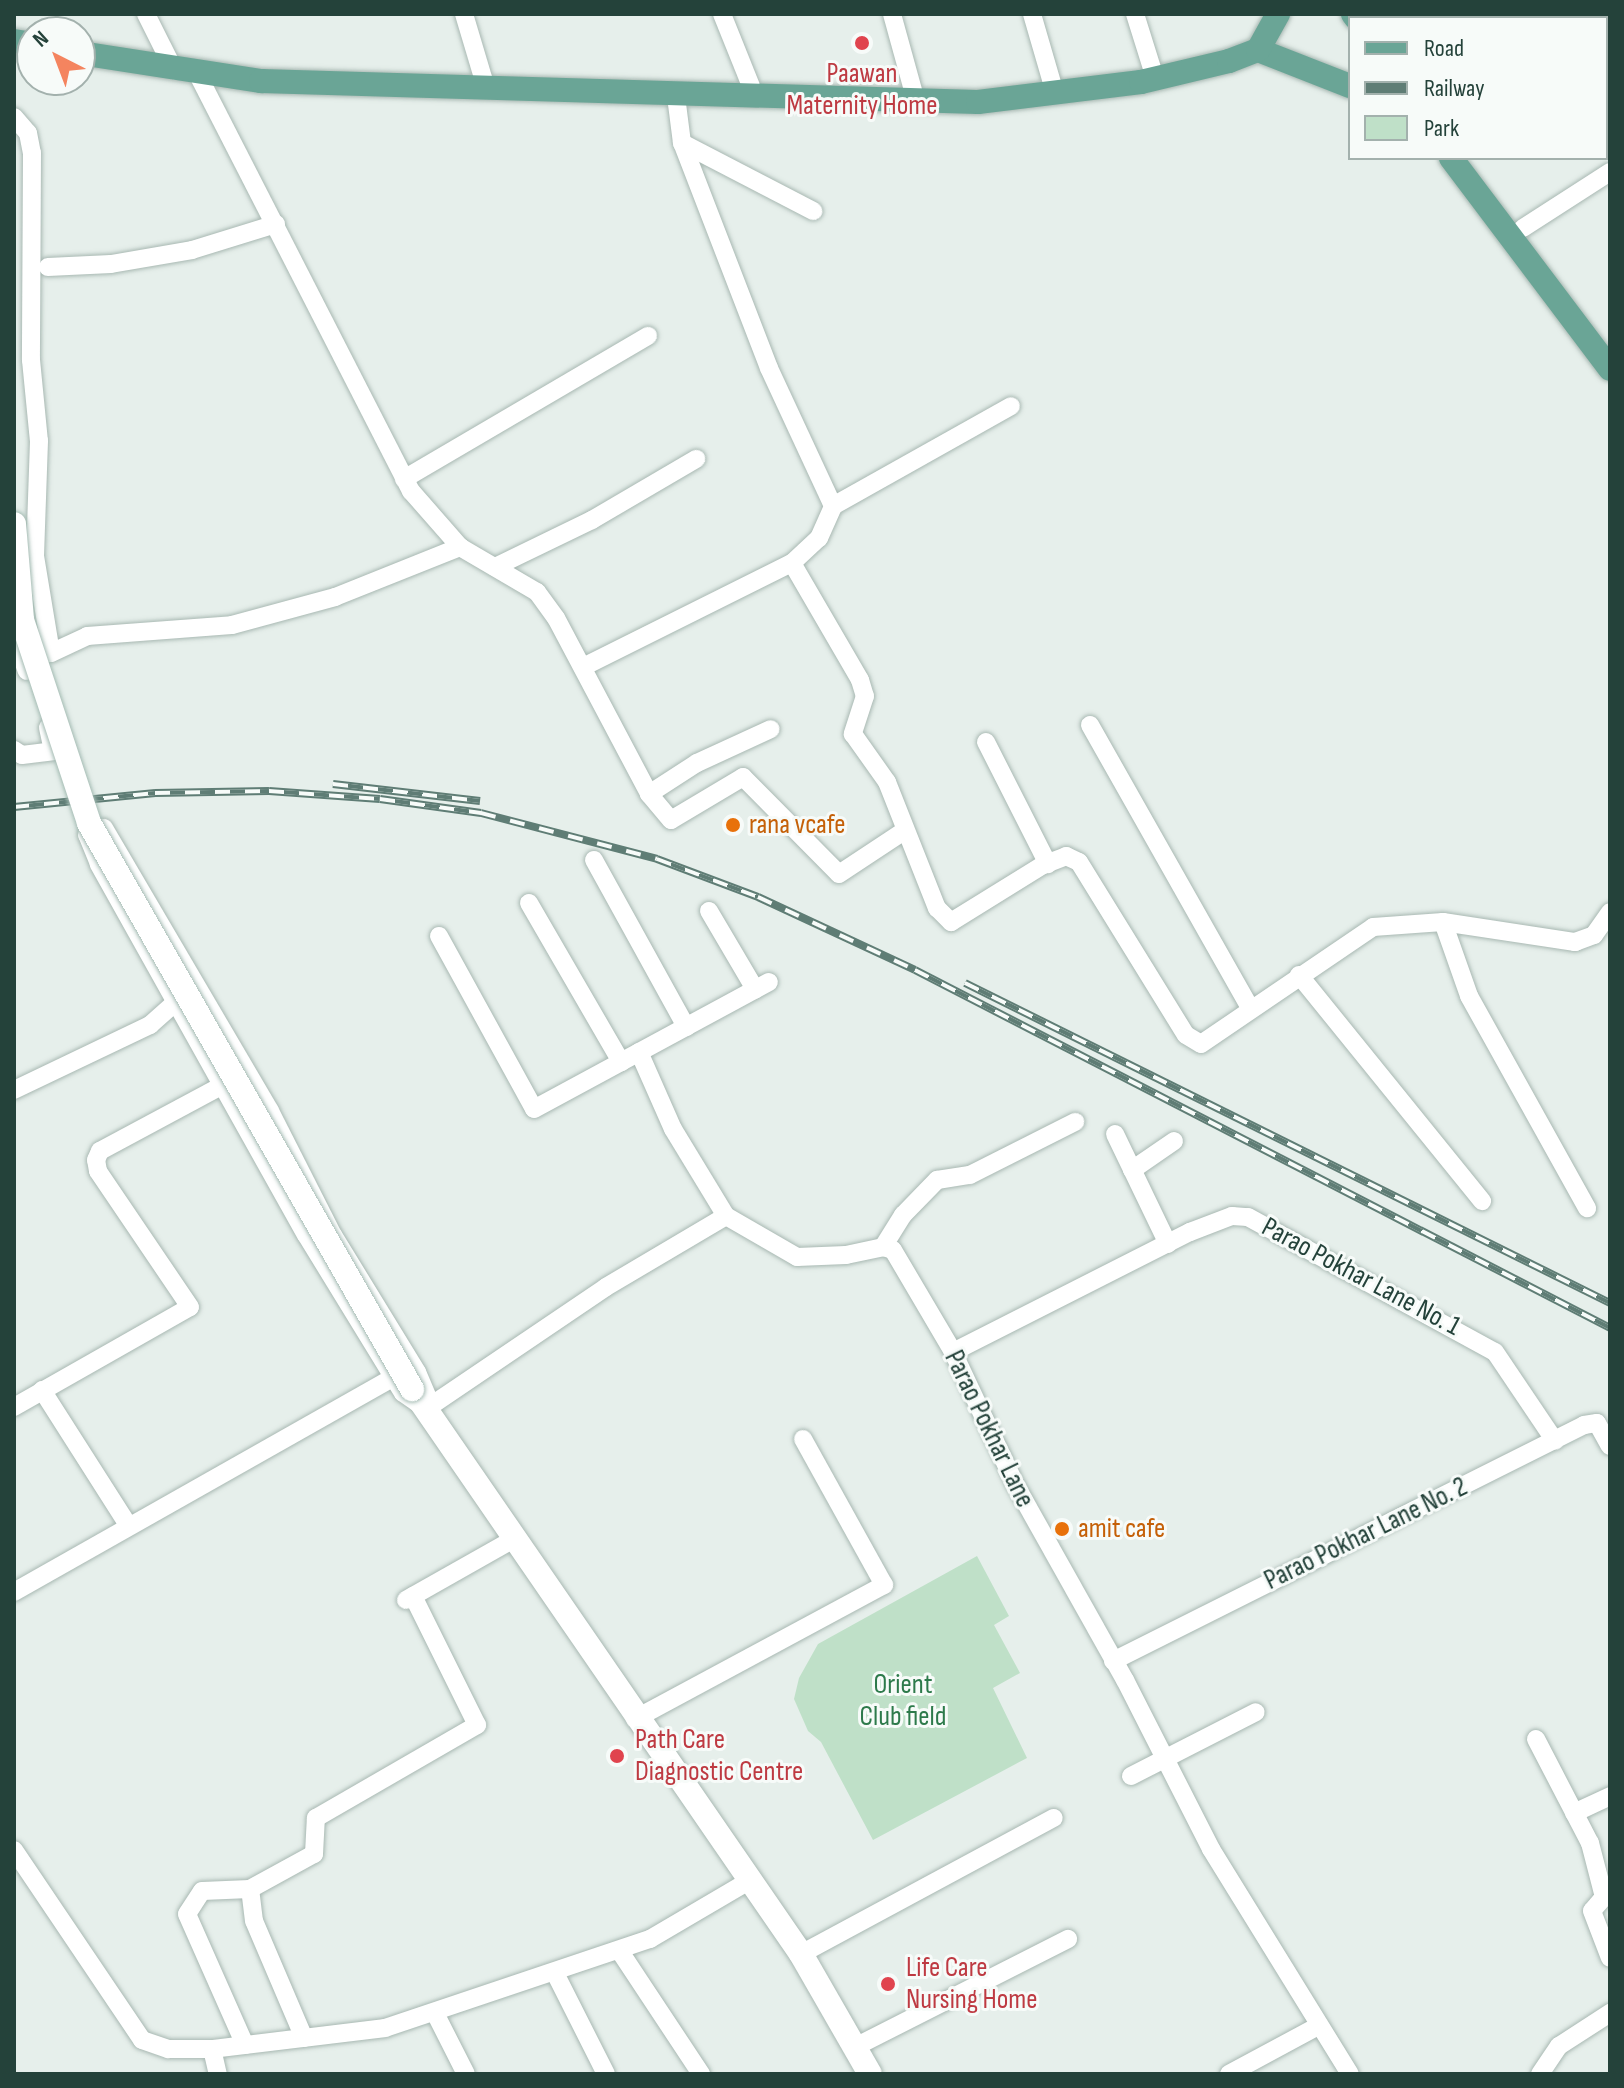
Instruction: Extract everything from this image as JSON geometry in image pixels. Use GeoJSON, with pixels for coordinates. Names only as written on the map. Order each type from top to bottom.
{"type":"FeatureCollection","features":[{"type":"Feature","properties":{"kind":"main road"},"geometry":{"type":"LineString","coordinates":[[1258,50],[1278,14]]}},
{"type":"Feature","properties":{"kind":"main road"},"geometry":{"type":"LineString","coordinates":[[96,56],[261,81],[676,96],[978,102],[1155,78],[1258,50],[1348,85]]}},
{"type":"Feature","properties":{"kind":"main road"},"geometry":{"type":"LineString","coordinates":[[1453,160],[1610,369]]}},
{"type":"Feature","properties":{"kind":"main road"},"geometry":{"type":"LineString","coordinates":[[1469,160],[1610,341]]}},
{"type":"Feature","properties":{"kind":"main road"},"geometry":{"type":"LineString","coordinates":[[14,524],[22,620],[89,823],[411,1392],[635,1719],[801,1954],[870,2074]]}},
{"type":"Feature","properties":{"kind":"street"},"geometry":{"type":"LineString","coordinates":[[146,14],[186,71],[276,224],[404,479],[460,547],[537,592],[583,667],[649,794],[671,820],[743,777],[839,874],[904,831]]}},
{"type":"Feature","properties":{"kind":"street"},"geometry":{"type":"LineString","coordinates":[[464,14],[486,88]]}},
{"type":"Feature","properties":{"kind":"street"},"geometry":{"type":"LineString","coordinates":[[722,14],[755,96]]}},
{"type":"Feature","properties":{"kind":"street"},"geometry":{"type":"LineString","coordinates":[[892,14],[916,101]]}},
{"type":"Feature","properties":{"kind":"street"},"geometry":{"type":"LineString","coordinates":[[1032,14],[1055,93]]}},
{"type":"Feature","properties":{"kind":"street"},"geometry":{"type":"LineString","coordinates":[[1135,14],[1155,78]]}},
{"type":"Feature","properties":{"kind":"street"},"geometry":{"type":"LineString","coordinates":[[676,96],[682,143],[769,368],[833,506]]}},
{"type":"Feature","properties":{"kind":"street"},"geometry":{"type":"LineString","coordinates":[[14,117],[28,133],[32,153],[31,360],[39,441],[35,556],[51,653],[87,636],[232,625],[335,597],[460,547]]}},
{"type":"Feature","properties":{"kind":"street"},"geometry":{"type":"LineString","coordinates":[[682,143],[813,211]]}},
{"type":"Feature","properties":{"kind":"street"},"geometry":{"type":"LineString","coordinates":[[1523,228],[1610,172]]}},
{"type":"Feature","properties":{"kind":"street"},"geometry":{"type":"LineString","coordinates":[[48,267],[111,264],[192,250],[276,224]]}},
{"type":"Feature","properties":{"kind":"street"},"geometry":{"type":"LineString","coordinates":[[404,479],[648,336]]}},
{"type":"Feature","properties":{"kind":"street"},"geometry":{"type":"LineString","coordinates":[[583,667],[792,563],[819,538],[833,506],[1011,406]]}},
{"type":"Feature","properties":{"kind":"street"},"geometry":{"type":"LineString","coordinates":[[495,567],[592,520],[696,459]]}},
{"type":"Feature","properties":{"kind":"street"},"geometry":{"type":"LineString","coordinates":[[792,563],[860,680],[865,696],[853,734],[887,782],[937,908],[951,922],[1048,864],[1066,856],[1079,862],[1186,1035],[1201,1044],[1373,927],[1443,922],[1575,942],[1594,935],[1610,912]]}},
{"type":"Feature","properties":{"kind":"street"},"geometry":{"type":"LineString","coordinates":[[14,636],[54,745],[48,754],[14,750]]}},
{"type":"Feature","properties":{"kind":"street"},"geometry":{"type":"LineString","coordinates":[[1090,725],[1251,1009]]}},
{"type":"Feature","properties":{"kind":"street"},"geometry":{"type":"LineString","coordinates":[[649,794],[697,763],[771,729]]}},
{"type":"Feature","properties":{"kind":"street"},"geometry":{"type":"LineString","coordinates":[[986,742],[1048,864]]}},
{"type":"Feature","properties":{"kind":"street"},"geometry":{"type":"LineString","coordinates":[[104,828],[197,984],[333,1235],[417,1372],[428,1398],[411,1392],[224,1084],[87,835],[104,828]]}},
{"type":"Feature","properties":{"kind":"street"},"geometry":{"type":"LineString","coordinates":[[594,860],[686,1027]]}},
{"type":"Feature","properties":{"kind":"street"},"geometry":{"type":"LineString","coordinates":[[529,903],[621,1062]]}},
{"type":"Feature","properties":{"kind":"street"},"geometry":{"type":"LineString","coordinates":[[439,936],[534,1109],[762,985],[709,911]]}},
{"type":"Feature","properties":{"kind":"street"},"geometry":{"type":"LineString","coordinates":[[1443,922],[1469,996],[1587,1208]]}},
{"type":"Feature","properties":{"kind":"street"},"geometry":{"type":"LineString","coordinates":[[1299,975],[1482,1201]]}},
{"type":"Feature","properties":{"kind":"street"},"geometry":{"type":"LineString","coordinates":[[14,1090],[150,1025],[197,984]]}},
{"type":"Feature","properties":{"kind":"street"},"geometry":{"type":"LineString","coordinates":[[639,1052],[673,1129],[726,1216],[797,1257],[846,1255],[883,1247],[903,1215],[937,1180],[970,1175],[1075,1122]]}},
{"type":"Feature","properties":{"kind":"street"},"geometry":{"type":"LineString","coordinates":[[14,1407],[190,1307],[98,1171],[96,1160],[100,1151],[247,1072]]}},
{"type":"Feature","properties":{"kind":"street"},"geometry":{"type":"LineString","coordinates":[[1115,1134],[1168,1244]]}},
{"type":"Feature","properties":{"kind":"street"},"geometry":{"type":"LineString","coordinates":[[1132,1170],[1174,1141]]}},
{"type":"Feature","properties":{"kind":"street"},"geometry":{"type":"LineString","coordinates":[[14,1592],[128,1525],[411,1392],[606,1287],[726,1216]]}},
{"type":"Feature","properties":{"kind":"street","name":"Parao Pokhar Lane No. 1"},"geometry":{"type":"LineString","coordinates":[[953,1352],[1168,1244],[1232,1216],[1268,1223],[1495,1352],[1555,1441]]}},
{"type":"Feature","properties":{"kind":"street","name":"Parao Pokhar Lane"},"geometry":{"type":"LineString","coordinates":[[883,1247],[893,1250],[953,1352],[1029,1511],[1113,1661],[1211,1849],[1350,2074]]}},
{"type":"Feature","properties":{"kind":"street"},"geometry":{"type":"LineString","coordinates":[[42,1390],[128,1525]]}},
{"type":"Feature","properties":{"kind":"street","name":"Parao Pokhar Lane No. 2"},"geometry":{"type":"LineString","coordinates":[[1113,1661],[1592,1422],[1610,1446]]}},
{"type":"Feature","properties":{"kind":"street"},"geometry":{"type":"LineString","coordinates":[[635,1719],[884,1585],[803,1439]]}},
{"type":"Feature","properties":{"kind":"street"},"geometry":{"type":"LineString","coordinates":[[245,2045],[187,1914],[202,1891],[250,1889],[314,1854],[316,1818],[477,1725],[409,1598],[514,1539]]}},
{"type":"Feature","properties":{"kind":"street"},"geometry":{"type":"LineString","coordinates":[[1131,1776],[1256,1712]]}},
{"type":"Feature","properties":{"kind":"street"},"geometry":{"type":"LineString","coordinates":[[1536,1739],[1590,1843],[1604,1897],[1592,1911],[1610,1958]]}},
{"type":"Feature","properties":{"kind":"street"},"geometry":{"type":"LineString","coordinates":[[1574,1813],[1610,1796]]}},
{"type":"Feature","properties":{"kind":"street"},"geometry":{"type":"LineString","coordinates":[[801,1954],[1054,1818]]}},
{"type":"Feature","properties":{"kind":"street"},"geometry":{"type":"LineString","coordinates":[[14,1850],[142,2040],[168,2049],[212,2049],[385,2028],[650,1939],[749,1881]]}},
{"type":"Feature","properties":{"kind":"street"},"geometry":{"type":"LineString","coordinates":[[250,1889],[254,1921],[304,2038]]}},
{"type":"Feature","properties":{"kind":"street"},"geometry":{"type":"LineString","coordinates":[[855,2047],[1068,1939]]}},
{"type":"Feature","properties":{"kind":"street"},"geometry":{"type":"LineString","coordinates":[[619,1950],[701,2074]]}},
{"type":"Feature","properties":{"kind":"street"},"geometry":{"type":"LineString","coordinates":[[555,1973],[606,2074]]}},
{"type":"Feature","properties":{"kind":"street"},"geometry":{"type":"LineString","coordinates":[[435,2013],[466,2074]]}},
{"type":"Feature","properties":{"kind":"street"},"geometry":{"type":"LineString","coordinates":[[1540,2074],[1559,2046],[1610,2013]]}},
{"type":"Feature","properties":{"kind":"street"},"geometry":{"type":"LineString","coordinates":[[1229,2074],[1318,2026]]}},
{"type":"Feature","properties":{"kind":"street"},"geometry":{"type":"LineString","coordinates":[[212,2049],[218,2074]]}},
{"type":"Feature","properties":{"kind":"green space","name":"Orient Club field"},"geometry":{"type":"Polygon","coordinates":[[[977,1556],[1009,1616],[994,1625],[1020,1673],[993,1688],[1027,1758],[873,1840],[821,1742],[808,1731],[794,1699],[799,1678],[818,1644],[977,1556]]]}},
{"type":"Feature","properties":{"kind":"railway"},"geometry":{"type":"LineString","coordinates":[[333,784],[480,801]]}},
{"type":"Feature","properties":{"kind":"railway"},"geometry":{"type":"LineString","coordinates":[[14,807],[155,793],[269,791],[380,799],[481,813],[657,859],[758,897],[915,970],[1610,1328]]}},
{"type":"Feature","properties":{"kind":"railway"},"geometry":{"type":"LineString","coordinates":[[965,983],[1610,1303]]}},
{"type":"Feature","properties":{"kind":"place","name":"Paawan Maternity Home"},"geometry":{"type":"Point","coordinates":[862,43]}},
{"type":"Feature","properties":{"kind":"place","name":"rana vcafe"},"geometry":{"type":"Point","coordinates":[733,825]}},
{"type":"Feature","properties":{"kind":"place","name":"amit cafe"},"geometry":{"type":"Point","coordinates":[1062,1529]}},
{"type":"Feature","properties":{"kind":"place","name":"Path Care Diagnostic Centre"},"geometry":{"type":"Point","coordinates":[617,1756]}},
{"type":"Feature","properties":{"kind":"place","name":"Life Care Nursing Home"},"geometry":{"type":"Point","coordinates":[888,1984]}}]}
